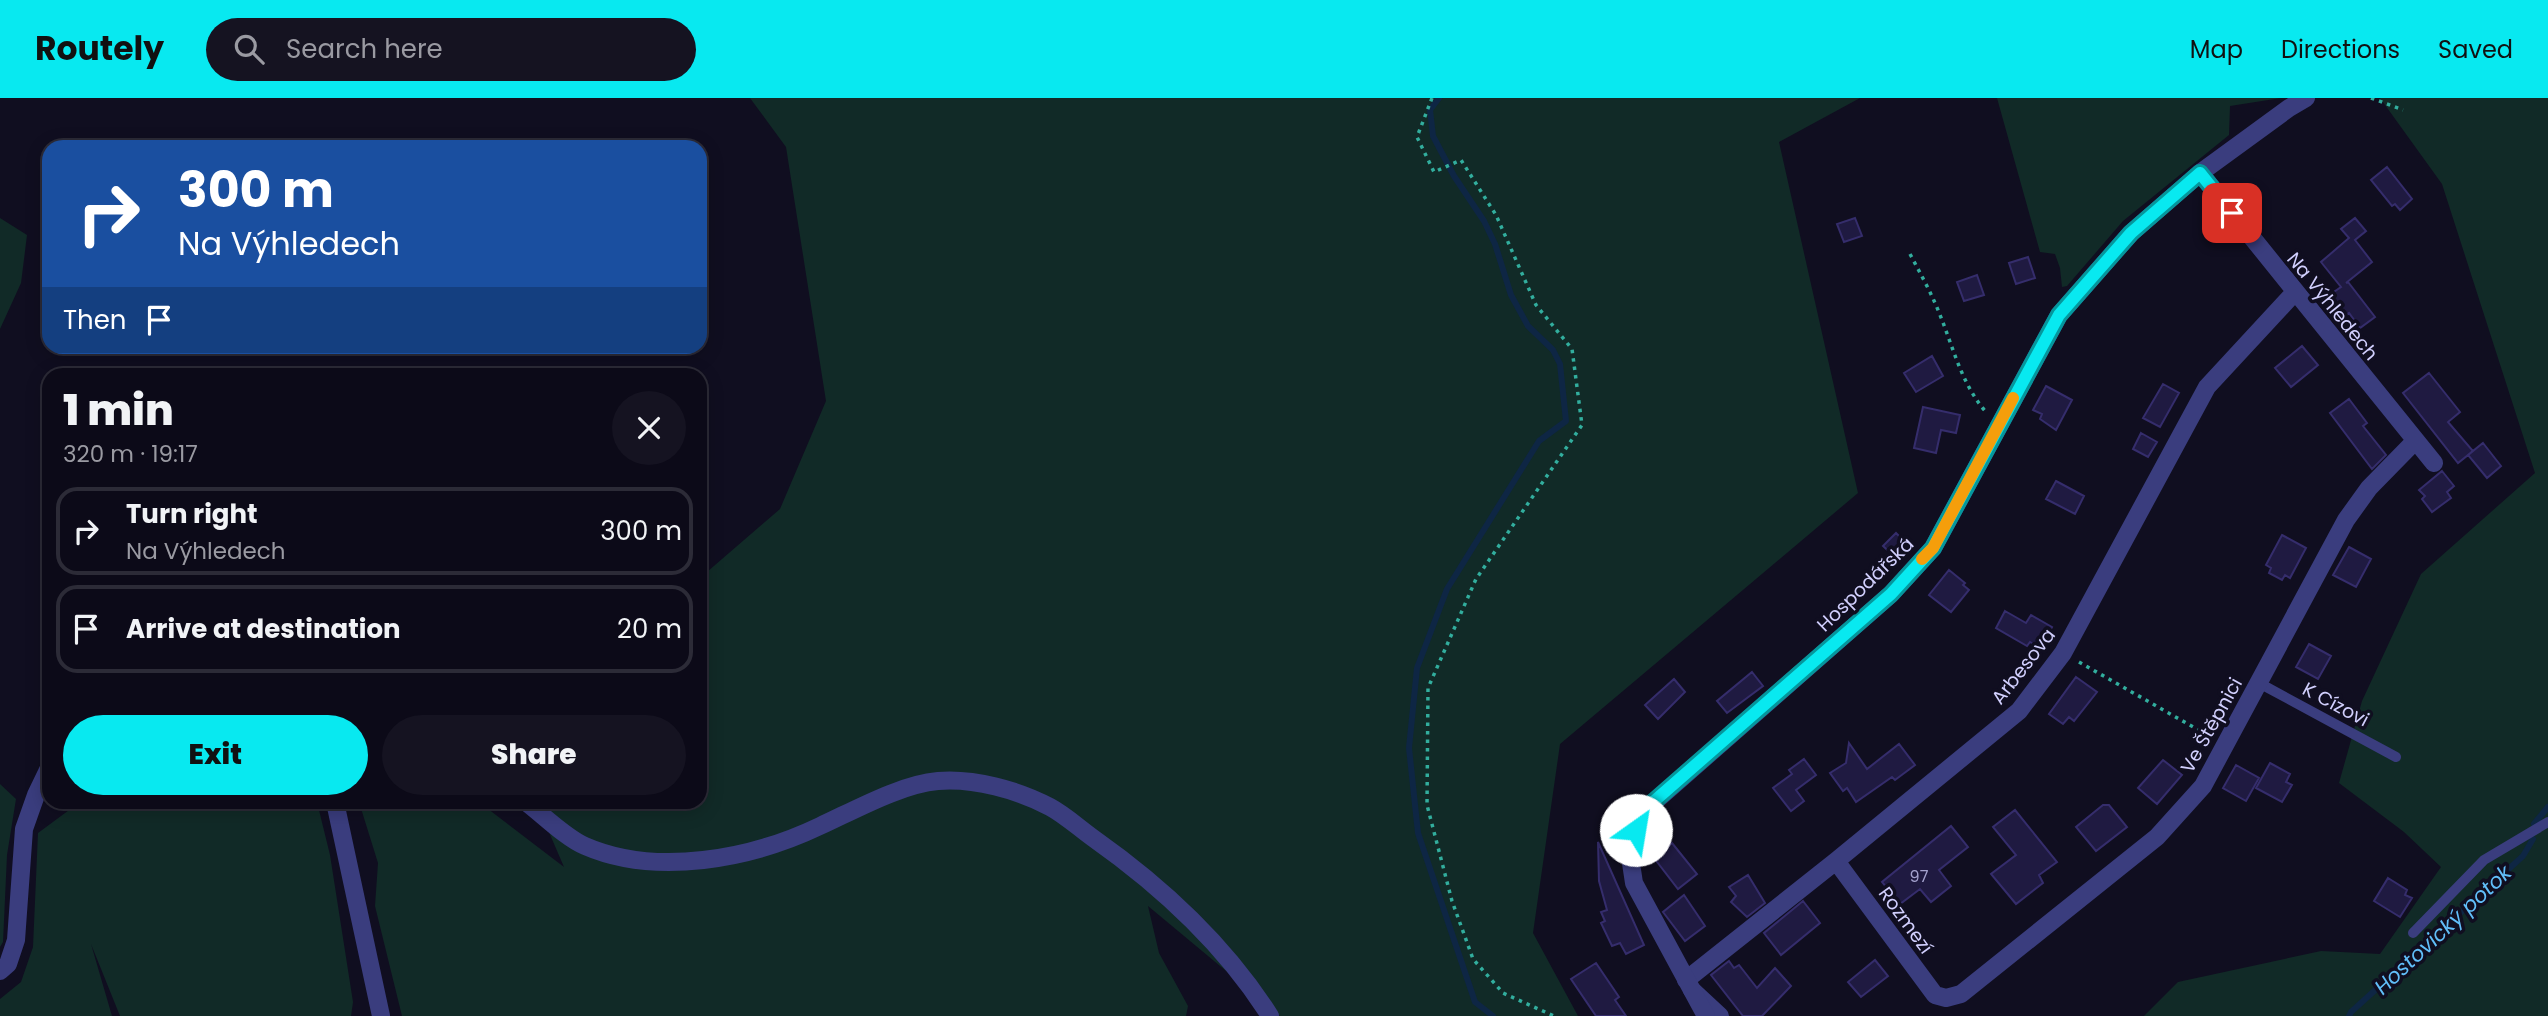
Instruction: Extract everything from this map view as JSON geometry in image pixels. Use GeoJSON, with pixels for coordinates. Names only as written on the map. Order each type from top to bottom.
{"type":"FeatureCollection","features":[{"type":"Feature","properties":{"kind":"street","name":"Hospodářská"},"geometry":{"type":"LineString","coordinates":[[1706,1016],[1634,883],[1629,850],[1644,810],[1891,594],[1933,548],[2059,315],[2131,233],[2200,173],[2306,98]]}},
{"type":"Feature","properties":{"kind":"street","name":"Na Výhledech"},"geometry":{"type":"LineString","coordinates":[[2200,173],[2434,463]]}},
{"type":"Feature","properties":{"kind":"street","name":"Arbesova"},"geometry":{"type":"LineString","coordinates":[[1688,984],[2019,711],[2063,653],[2207,387],[2295,292]]}},
{"type":"Feature","properties":{"kind":"street","name":"Ve Štěpnici"},"geometry":{"type":"LineString","coordinates":[[1946,998],[1961,994],[2157,837],[2203,786],[2346,520],[2369,488],[2415,441]]}},
{"type":"Feature","properties":{"kind":"street"},"geometry":{"type":"LineString","coordinates":[[535,809],[582,846],[622,860],[676,864],[742,852],[799,836],[885,795],[937,781],[997,786],[1050,807],[1139,870],[1175,903],[1252,986],[1270,1016]]}},
{"type":"Feature","properties":{"kind":"street"},"geometry":{"type":"LineString","coordinates":[[0,971],[8,964],[16,940],[24,829],[42,783]]}},
{"type":"Feature","properties":{"kind":"street"},"geometry":{"type":"LineString","coordinates":[[336,809],[381,1016]]}},
{"type":"Feature","properties":{"kind":"street","name":"Rozmezí"},"geometry":{"type":"LineString","coordinates":[[1836,861],[1935,995],[1946,998]]}},
{"type":"Feature","properties":{"kind":"street"},"geometry":{"type":"LineString","coordinates":[[1688,984],[1720,1016]]}},
{"type":"Feature","properties":{"kind":"lane","name":"K Cízovi"},"geometry":{"type":"LineString","coordinates":[[2259,683],[2396,757]]}},
{"type":"Feature","properties":{"kind":"lane"},"geometry":{"type":"LineString","coordinates":[[2413,933],[2484,860],[2548,822]]}},
{"type":"Feature","properties":{"kind":"path"},"geometry":{"type":"LineString","coordinates":[[1432,98],[1417,137],[1434,172],[1461,160],[1496,215],[1536,305],[1572,349],[1582,425],[1476,579],[1428,688],[1427,805],[1452,901],[1473,959],[1503,993],[1554,1016]]}},
{"type":"Feature","properties":{"kind":"path"},"geometry":{"type":"LineString","coordinates":[[2371,98],[2403,110]]}},
{"type":"Feature","properties":{"kind":"path"},"geometry":{"type":"LineString","coordinates":[[1910,254],[1936,304],[1973,398],[1997,426]]}},
{"type":"Feature","properties":{"kind":"path"},"geometry":{"type":"LineString","coordinates":[[2063,653],[2226,746]]}},
{"type":"Feature","properties":{"kind":"green space"},"geometry":{"type":"Polygon","coordinates":[[[750,98],[1860,98],[1779,142],[1858,493],[1560,744],[1533,933],[1578,1016],[1280,1016],[1148,906],[1159,953],[1188,1006],[1186,1016],[402,1016],[375,906],[378,863],[361,809],[488,809],[564,867],[539,809],[707,809],[707,572],[780,509],[826,401],[786,147],[750,98]]]}},
{"type":"Feature","properties":{"kind":"green space"},"geometry":{"type":"Polygon","coordinates":[[[1997,98],[2281,98],[2230,106],[2229,135],[2123,221],[2067,286],[2062,287],[2055,254],[2040,252],[1997,98]]]}},
{"type":"Feature","properties":{"kind":"green space"},"geometry":{"type":"Polygon","coordinates":[[[2380,98],[2548,98],[2548,1016],[2144,1016],[2178,982],[2321,951],[2380,954],[2441,867],[2404,832],[2339,783],[2362,701],[2421,574],[2535,473],[2442,184],[2380,98]]]}},
{"type":"Feature","properties":{"kind":"green space"},"geometry":{"type":"Polygon","coordinates":[[[0,218],[27,235],[21,283],[0,329],[0,218]]]}},
{"type":"Feature","properties":{"kind":"green space"},"geometry":{"type":"Polygon","coordinates":[[[0,784],[16,799],[7,855],[3,942],[0,947],[0,784]]]}},
{"type":"Feature","properties":{"kind":"green space"},"geometry":{"type":"Polygon","coordinates":[[[71,809],[319,809],[330,855],[353,1002],[351,1016],[120,1016],[91,944],[112,1016],[0,1016],[0,999],[21,982],[33,947],[38,833],[71,809]]]}},
{"type":"Feature","properties":{"kind":"building"},"geometry":{"type":"Polygon","coordinates":[[[2387,167],[2412,199],[2400,210],[2395,204],[2392,206],[2371,180],[2387,167]]]}},
{"type":"Feature","properties":{"kind":"building"},"geometry":{"type":"Polygon","coordinates":[[[1855,218],[1862,236],[1844,242],[1837,224],[1855,218]]]}},
{"type":"Feature","properties":{"kind":"building"},"geometry":{"type":"Polygon","coordinates":[[[2355,218],[2366,231],[2355,240],[2372,262],[2346,283],[2348,282],[2375,317],[2360,328],[2349,313],[2344,317],[2328,296],[2341,287],[2321,262],[2349,238],[2341,229],[2355,218]]]}},
{"type":"Feature","properties":{"kind":"building"},"geometry":{"type":"Polygon","coordinates":[[[2028,257],[2035,278],[2016,284],[2009,263],[2028,257]]]}},
{"type":"Feature","properties":{"kind":"building"},"geometry":{"type":"Polygon","coordinates":[[[1977,275],[1984,295],[1964,301],[1957,282],[1977,275]]]}},
{"type":"Feature","properties":{"kind":"building"},"geometry":{"type":"Polygon","coordinates":[[[2302,346],[2318,365],[2291,387],[2275,368],[2302,346]]]}},
{"type":"Feature","properties":{"kind":"building"},"geometry":{"type":"Polygon","coordinates":[[[1932,356],[1943,376],[1916,392],[1904,373],[1932,356]]]}},
{"type":"Feature","properties":{"kind":"building"},"geometry":{"type":"Polygon","coordinates":[[[2429,373],[2460,412],[2448,422],[2473,451],[2458,463],[2403,393],[2429,373]]]}},
{"type":"Feature","properties":{"kind":"building"},"geometry":{"type":"Polygon","coordinates":[[[2163,384],[2179,393],[2160,427],[2143,418],[2163,384]]]}},
{"type":"Feature","properties":{"kind":"building"},"geometry":{"type":"Polygon","coordinates":[[[2046,386],[2072,400],[2056,430],[2040,419],[2042,414],[2033,410],[2046,386]]]}},
{"type":"Feature","properties":{"kind":"building"},"geometry":{"type":"Polygon","coordinates":[[[2349,399],[2367,423],[2363,426],[2386,455],[2372,469],[2330,413],[2349,399]]]}},
{"type":"Feature","properties":{"kind":"building"},"geometry":{"type":"Polygon","coordinates":[[[1923,407],[1960,415],[1956,433],[1941,430],[1936,453],[1914,448],[1923,407]]]}},
{"type":"Feature","properties":{"kind":"building"},"geometry":{"type":"Polygon","coordinates":[[[2141,433],[2157,442],[2148,457],[2133,449],[2141,433]]]}},
{"type":"Feature","properties":{"kind":"building"},"geometry":{"type":"Polygon","coordinates":[[[2483,443],[2501,466],[2487,478],[2468,455],[2483,443]]]}},
{"type":"Feature","properties":{"kind":"building"},"geometry":{"type":"Polygon","coordinates":[[[2442,471],[2454,486],[2447,492],[2451,498],[2432,512],[2422,499],[2425,496],[2419,490],[2442,471]]]}},
{"type":"Feature","properties":{"kind":"building"},"geometry":{"type":"Polygon","coordinates":[[[2056,481],[2084,496],[2075,514],[2046,499],[2056,481]]]}},
{"type":"Feature","properties":{"kind":"building"},"geometry":{"type":"Polygon","coordinates":[[[1896,533],[1908,545],[1896,558],[1883,546],[1896,533]]]}},
{"type":"Feature","properties":{"kind":"building"},"geometry":{"type":"Polygon","coordinates":[[[2282,535],[2306,548],[2290,578],[2285,575],[2282,580],[2269,573],[2271,568],[2266,565],[2282,535]]]}},
{"type":"Feature","properties":{"kind":"building"},"geometry":{"type":"Polygon","coordinates":[[[2349,547],[2371,559],[2356,587],[2333,575],[2349,547]]]}},
{"type":"Feature","properties":{"kind":"building"},"geometry":{"type":"Polygon","coordinates":[[[1949,570],[1965,583],[1963,585],[1969,590],[1951,612],[1929,595],[1949,570]]]}},
{"type":"Feature","properties":{"kind":"building"},"geometry":{"type":"Polygon","coordinates":[[[2005,611],[2026,623],[2031,615],[2052,627],[2040,648],[2030,642],[2027,646],[1996,628],[2005,611]]]}},
{"type":"Feature","properties":{"kind":"building"},"geometry":{"type":"Polygon","coordinates":[[[2309,644],[2331,656],[2318,679],[2296,667],[2309,644]]]}},
{"type":"Feature","properties":{"kind":"building"},"geometry":{"type":"Polygon","coordinates":[[[1752,672],[1763,686],[1727,713],[1717,701],[1752,672]]]}},
{"type":"Feature","properties":{"kind":"building"},"geometry":{"type":"Polygon","coordinates":[[[2076,677],[2097,692],[2074,721],[2069,717],[2063,724],[2049,714],[2076,677]]]}},
{"type":"Feature","properties":{"kind":"building"},"geometry":{"type":"Polygon","coordinates":[[[1674,679],[1685,692],[1658,719],[1645,705],[1674,679]]]}},
{"type":"Feature","properties":{"kind":"building"},"geometry":{"type":"Polygon","coordinates":[[[1849,743],[1867,769],[1899,744],[1915,765],[1856,802],[1847,788],[1843,791],[1830,773],[1846,763],[1849,743]]]}},
{"type":"Feature","properties":{"kind":"building"},"geometry":{"type":"Polygon","coordinates":[[[1804,759],[1816,775],[1796,790],[1804,801],[1791,811],[1773,788],[1792,774],[1789,770],[1804,759]]]}},
{"type":"Feature","properties":{"kind":"building"},"geometry":{"type":"Polygon","coordinates":[[[2163,760],[2182,775],[2157,804],[2138,788],[2163,760]]]}},
{"type":"Feature","properties":{"kind":"building"},"geometry":{"type":"Polygon","coordinates":[[[2270,763],[2290,774],[2286,782],[2292,785],[2282,802],[2256,788],[2270,763]]]}},
{"type":"Feature","properties":{"kind":"building"},"geometry":{"type":"Polygon","coordinates":[[[2236,765],[2259,778],[2246,801],[2223,788],[2236,765]]]}},
{"type":"Feature","properties":{"kind":"building"},"geometry":{"type":"Polygon","coordinates":[[[2103,805],[2109,805],[2127,827],[2096,851],[2076,827],[2103,805]]]}},
{"type":"Feature","properties":{"kind":"building"},"geometry":{"type":"Polygon","coordinates":[[[2015,810],[2057,862],[2039,875],[2043,883],[2016,904],[1991,874],[2016,855],[1993,827],[2015,810]]]}},
{"type":"Feature","properties":{"kind":"building"},"geometry":{"type":"Polygon","coordinates":[[[1951,826],[1968,847],[1939,870],[1951,886],[1931,902],[1920,889],[1900,904],[1882,882],[1951,826]]]}},
{"type":"Feature","properties":{"kind":"building"},"geometry":{"type":"Polygon","coordinates":[[[1598,842],[1644,945],[1626,954],[1620,943],[1612,946],[1601,923],[1605,921],[1601,912],[1607,910],[1599,881],[1598,842]]]}},
{"type":"Feature","properties":{"kind":"building"},"geometry":{"type":"Polygon","coordinates":[[[1672,843],[1697,874],[1678,889],[1654,858],[1672,843]]]}},
{"type":"Feature","properties":{"kind":"building"},"geometry":{"type":"Polygon","coordinates":[[[1748,875],[1765,903],[1747,917],[1731,902],[1736,896],[1729,887],[1748,875]]]}},
{"type":"Feature","properties":{"kind":"building"},"geometry":{"type":"Polygon","coordinates":[[[2388,878],[2407,890],[2405,895],[2412,898],[2400,917],[2374,901],[2388,878]]]}},
{"type":"Feature","properties":{"kind":"building"},"geometry":{"type":"Polygon","coordinates":[[[1684,895],[1705,926],[1685,941],[1663,912],[1684,895]]]}},
{"type":"Feature","properties":{"kind":"building"},"geometry":{"type":"Polygon","coordinates":[[[1803,901],[1820,923],[1781,955],[1764,933],[1803,901]]]}},
{"type":"Feature","properties":{"kind":"building"},"geometry":{"type":"Polygon","coordinates":[[[1875,960],[1888,976],[1861,997],[1848,982],[1875,960]]]}},
{"type":"Feature","properties":{"kind":"building"},"geometry":{"type":"Polygon","coordinates":[[[1729,961],[1734,968],[1739,965],[1757,988],[1775,968],[1791,986],[1762,1016],[1743,1016],[1711,975],[1729,961]]]}},
{"type":"Feature","properties":{"kind":"building"},"geometry":{"type":"Polygon","coordinates":[[[1596,963],[1619,997],[1615,1000],[1626,1016],[1596,1016],[1571,979],[1596,963]]]}},
{"type":"Feature","properties":{"kind":"waterway"},"geometry":{"type":"LineString","coordinates":[[1439,98],[1430,110],[1433,136],[1454,176],[1484,221],[1495,244],[1511,295],[1528,326],[1553,350],[1560,364],[1566,421],[1539,441],[1447,589],[1417,668],[1409,748],[1418,833],[1475,1002],[1493,1016]]}},
{"type":"Feature","properties":{"kind":"waterway","name":"Hostovický potok"},"geometry":{"type":"LineString","coordinates":[[2534,824],[2548,807]]}},
{"type":"Feature","properties":{"kind":"waterway","name":"Hostovický potok"},"geometry":{"type":"LineString","coordinates":[[2349,1016],[2523,856],[2533,839]]}},
{"type":"Feature","properties":{"kind":"slow traffic"},"geometry":{"type":"LineString","coordinates":[[1922,559],[1933,548],[2013,398]]}},
{"type":"Feature","properties":{"kind":"route"},"geometry":{"type":"LineString","coordinates":[[1636,830],[1644,810],[1891,594],[1933,548],[2059,315],[2131,233],[2200,173],[2232,213]]}}]}
